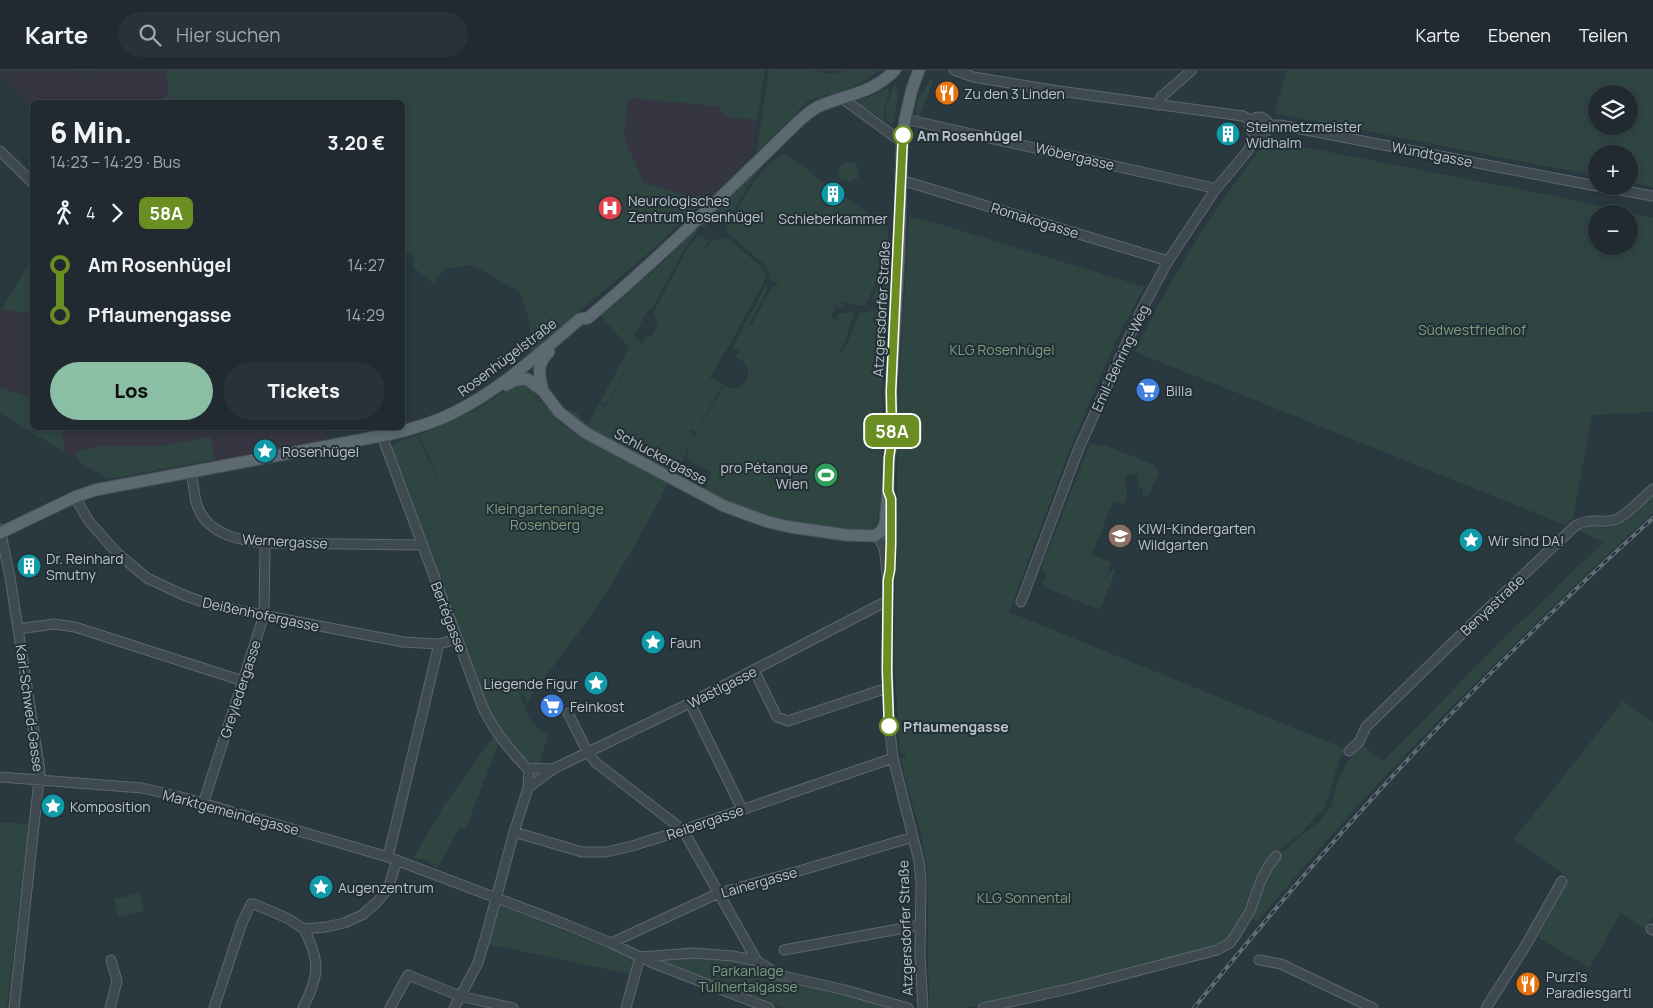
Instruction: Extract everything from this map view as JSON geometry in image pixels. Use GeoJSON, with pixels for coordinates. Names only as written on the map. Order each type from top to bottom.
{"type":"FeatureCollection","features":[{"type":"Feature","properties":{"kind":"main road","name":"Rosenhügelstraße"},"geometry":{"type":"LineString","coordinates":[[0,531],[75,497],[103,488],[382,436],[410,430],[447,416],[484,396],[580,319],[588,318],[660,256],[799,121],[821,105],[870,90],[895,70]]}},
{"type":"Feature","properties":{"kind":"main road","name":"Atzgersdorfer Straße"},"geometry":{"type":"LineString","coordinates":[[876,536],[885,524],[892,438],[891,391],[902,180],[902,142],[905,119],[918,70]]}},
{"type":"Feature","properties":{"kind":"main road"},"geometry":{"type":"LineString","coordinates":[[543,391],[539,370],[544,356],[588,318]]}},
{"type":"Feature","properties":{"kind":"main road","name":"Schluckergasse"},"geometry":{"type":"LineString","coordinates":[[484,396],[512,381],[527,379],[543,391],[559,412],[586,433],[724,506],[768,522],[790,527],[846,535],[876,536]]}},
{"type":"Feature","properties":{"kind":"street"},"geometry":{"type":"LineString","coordinates":[[954,70],[1158,105],[1242,116],[1251,121]]}},
{"type":"Feature","properties":{"kind":"street"},"geometry":{"type":"LineString","coordinates":[[1158,105],[1160,98],[1192,70]]}},
{"type":"Feature","properties":{"kind":"street"},"geometry":{"type":"LineString","coordinates":[[843,99],[902,142]]}},
{"type":"Feature","properties":{"kind":"street"},"geometry":{"type":"LineString","coordinates":[[1260,117],[1266,119],[1268,125],[1264,134],[1252,133],[1251,121],[1260,117]]}},
{"type":"Feature","properties":{"kind":"street","name":"Wöbergasse"},"geometry":{"type":"LineString","coordinates":[[905,119],[1209,187],[1215,190]]}},
{"type":"Feature","properties":{"kind":"street","name":"Wundtgasse"},"geometry":{"type":"LineString","coordinates":[[1268,125],[1280,125],[1588,184]]}},
{"type":"Feature","properties":{"kind":"street","name":"Emil-Behring-Weg"},"geometry":{"type":"LineString","coordinates":[[1021,602],[1082,442],[1141,311],[1168,261],[1215,190],[1246,153],[1258,135]]}},
{"type":"Feature","properties":{"kind":"street"},"geometry":{"type":"LineString","coordinates":[[0,151],[30,180]]}},
{"type":"Feature","properties":{"kind":"street","name":"Romakogasse"},"geometry":{"type":"LineString","coordinates":[[902,180],[1168,261]]}},
{"type":"Feature","properties":{"kind":"street","name":"Wundtgasse"},"geometry":{"type":"LineString","coordinates":[[1638,193],[1653,196]]}},
{"type":"Feature","properties":{"kind":"street","name":"Bertégasse"},"geometry":{"type":"LineString","coordinates":[[382,436],[483,708],[492,726],[510,752],[529,770]]}},
{"type":"Feature","properties":{"kind":"street","name":"Wernergasse"},"geometry":{"type":"LineString","coordinates":[[191,472],[197,504],[202,516],[211,527],[225,535],[243,541],[421,545]]}},
{"type":"Feature","properties":{"kind":"street","name":"Benyastraße"},"geometry":{"type":"LineString","coordinates":[[1349,751],[1359,742],[1366,727],[1575,526],[1583,521],[1609,521],[1616,519],[1653,488]]}},
{"type":"Feature","properties":{"kind":"street","name":"Atzgersdorfer Straße"},"geometry":{"type":"LineString","coordinates":[[888,491],[891,499],[890,570],[888,580],[888,688],[892,758],[919,861],[920,956],[923,1008]]}},
{"type":"Feature","properties":{"kind":"street","name":"Deißenhofergasse"},"geometry":{"type":"LineString","coordinates":[[75,497],[88,520],[116,552],[147,578],[181,594],[211,605],[403,642],[439,644],[457,639]]}},
{"type":"Feature","properties":{"kind":"street","name":"Karl-Schwed-Gasse"},"geometry":{"type":"LineString","coordinates":[[0,531],[6,554],[40,771],[14,1008]]}},
{"type":"Feature","properties":{"kind":"street","name":"Atzgersdorfer Straße"},"geometry":{"type":"LineString","coordinates":[[876,536],[884,548],[885,570],[888,580]]}},
{"type":"Feature","properties":{"kind":"street","name":"Greyledergasse"},"geometry":{"type":"LineString","coordinates":[[203,804],[264,615],[266,542]]}},
{"type":"Feature","properties":{"kind":"street","name":"Wastlgasse"},"geometry":{"type":"LineString","coordinates":[[528,788],[555,768],[690,703],[888,601]]}},
{"type":"Feature","properties":{"kind":"street"},"geometry":{"type":"LineString","coordinates":[[18,629],[54,624],[75,627],[243,681]]}},
{"type":"Feature","properties":{"kind":"street"},"geometry":{"type":"LineString","coordinates":[[304,929],[344,923],[360,916],[370,910],[388,889],[439,644]]}},
{"type":"Feature","properties":{"kind":"street"},"geometry":{"type":"LineString","coordinates":[[754,670],[777,717],[788,721],[888,688]]}},
{"type":"Feature","properties":{"kind":"street"},"geometry":{"type":"LineString","coordinates":[[690,703],[742,809]]}},
{"type":"Feature","properties":{"kind":"street"},"geometry":{"type":"LineString","coordinates":[[568,713],[595,762],[683,830],[757,961]]}},
{"type":"Feature","properties":{"kind":"street","name":"Reibergasse"},"geometry":{"type":"LineString","coordinates":[[514,832],[582,852],[606,852],[683,830],[892,758]]}},
{"type":"Feature","properties":{"kind":"street","name":"Wastlgasse"},"geometry":{"type":"LineString","coordinates":[[529,770],[533,768],[555,768]]}},
{"type":"Feature","properties":{"kind":"street"},"geometry":{"type":"LineString","coordinates":[[454,1008],[478,963],[528,788],[529,770]]}},
{"type":"Feature","properties":{"kind":"street","name":"Marktgemeindegasse"},"geometry":{"type":"LineString","coordinates":[[0,777],[142,788],[393,858],[611,943],[640,957],[769,1008]]}},
{"type":"Feature","properties":{"kind":"street","name":"Lainergasse"},"geometry":{"type":"LineString","coordinates":[[611,943],[719,893],[801,871],[912,837]]}},
{"type":"Feature","properties":{"kind":"street"},"geometry":{"type":"LineString","coordinates":[[983,1008],[1072,988],[1217,950],[1230,943],[1250,911],[1258,893],[1261,880],[1276,856]]}},
{"type":"Feature","properties":{"kind":"street"},"geometry":{"type":"LineString","coordinates":[[1486,1008],[1526,946],[1562,882]]}},
{"type":"Feature","properties":{"kind":"street"},"geometry":{"type":"LineString","coordinates":[[214,1008],[242,924],[251,904],[274,912],[304,929],[311,943],[316,958],[317,971],[313,986],[302,1008]]}},
{"type":"Feature","properties":{"kind":"street"},"geometry":{"type":"LineString","coordinates":[[784,950],[921,925]]}},
{"type":"Feature","properties":{"kind":"street"},"geometry":{"type":"LineString","coordinates":[[626,1008],[640,957],[692,953],[733,956],[757,961],[779,975],[845,990],[908,1008]]}},
{"type":"Feature","properties":{"kind":"street"},"geometry":{"type":"LineString","coordinates":[[110,1008],[117,981],[111,960]]}},
{"type":"Feature","properties":{"kind":"street"},"geometry":{"type":"LineString","coordinates":[[1259,960],[1282,964],[1373,1008]]}},
{"type":"Feature","properties":{"kind":"street"},"geometry":{"type":"LineString","coordinates":[[390,1008],[408,975],[460,996],[513,1008]]}},
{"type":"Feature","properties":{"kind":"shaded area","name":"Neurologisches Zentrum Rosenhügel"},"geometry":{"type":"Polygon","coordinates":[[[0,70],[78,70],[84,76],[92,70],[765,70],[752,155],[652,250],[540,346],[535,216],[405,105],[405,100],[30,100],[30,105],[0,74],[0,70]]]}},
{"type":"Feature","properties":{"kind":"shaded area"},"geometry":{"type":"Polygon","coordinates":[[[30,261],[30,430],[327,430],[329,439],[108,479],[0,413],[0,312],[30,261]]]}},
{"type":"Feature","properties":{"kind":"green space","name":"Neurologisches Zentrum Rosenhügel"},"geometry":{"type":"Polygon","coordinates":[[[165,70],[765,70],[757,120],[728,117],[717,106],[628,98],[624,138],[644,183],[689,196],[708,196],[652,250],[532,352],[529,319],[519,292],[473,265],[445,269],[433,283],[414,268],[414,257],[407,253],[405,256],[405,100],[164,100],[169,90],[165,70]]]}},
{"type":"Feature","properties":{"kind":"green space"},"geometry":{"type":"Polygon","coordinates":[[[769,70],[814,70],[831,74],[847,70],[880,70],[861,83],[845,90],[808,101],[756,153],[769,70]]]}},
{"type":"Feature","properties":{"kind":"green space"},"geometry":{"type":"Polygon","coordinates":[[[1287,70],[1653,70],[1653,187],[1638,184],[1638,145],[1588,145],[1588,174],[1274,113],[1287,70]]]}},
{"type":"Feature","properties":{"kind":"green space"},"geometry":{"type":"Polygon","coordinates":[[[930,78],[933,82],[919,119],[915,118],[918,97],[926,89],[930,78]]]}},
{"type":"Feature","properties":{"kind":"green space"},"geometry":{"type":"Polygon","coordinates":[[[894,85],[898,97],[893,125],[888,121],[885,110],[894,85]]]}},
{"type":"Feature","properties":{"kind":"green space"},"geometry":{"type":"Polygon","coordinates":[[[888,87],[889,92],[884,116],[892,126],[872,112],[870,114],[855,102],[888,87]]]}},
{"type":"Feature","properties":{"kind":"green space","name":"Südwestfriedhof"},"geometry":{"type":"Polygon","coordinates":[[[1267,140],[1594,205],[1588,205],[1588,255],[1638,255],[1638,215],[1653,218],[1653,412],[1592,415],[1573,518],[1565,525],[1135,352],[1163,296],[1212,216],[1267,140]]]}},
{"type":"Feature","properties":{"kind":"green space"},"geometry":{"type":"Polygon","coordinates":[[[781,147],[759,169],[748,187],[745,184],[744,186],[747,189],[727,221],[719,214],[703,228],[700,226],[781,147]]]}},
{"type":"Feature","properties":{"kind":"green space"},"geometry":{"type":"Polygon","coordinates":[[[786,154],[829,186],[824,194],[837,203],[842,195],[887,226],[888,235],[885,255],[868,302],[866,305],[859,306],[840,301],[845,306],[842,308],[836,306],[831,317],[836,320],[840,313],[854,312],[846,340],[838,353],[840,354],[848,342],[859,313],[884,309],[875,305],[873,298],[888,253],[891,251],[883,374],[881,505],[877,521],[870,534],[779,519],[730,503],[701,489],[702,487],[705,488],[712,473],[687,459],[688,447],[724,385],[730,388],[740,388],[744,384],[748,375],[747,367],[736,357],[739,351],[732,348],[767,283],[766,292],[749,325],[751,326],[771,289],[779,283],[771,281],[767,268],[763,263],[727,233],[726,228],[759,175],[777,158],[786,154]]]}},
{"type":"Feature","properties":{"kind":"green space"},"geometry":{"type":"Polygon","coordinates":[[[847,161],[856,163],[859,172],[858,178],[850,182],[841,180],[838,175],[839,166],[847,161]]]}},
{"type":"Feature","properties":{"kind":"green space","name":"KLG Rosenhügel"},"geometry":{"type":"Polygon","coordinates":[[[909,217],[936,223],[1145,287],[1118,336],[1072,444],[1009,612],[1346,749],[1340,757],[1325,807],[1301,833],[1272,856],[1226,942],[1073,984],[966,1008],[930,1008],[927,867],[920,830],[903,770],[901,758],[905,757],[905,753],[900,752],[894,655],[895,593],[899,381],[909,217]]]}},
{"type":"Feature","properties":{"kind":"green space"},"geometry":{"type":"Polygon","coordinates":[[[696,229],[697,231],[684,250],[651,310],[647,312],[634,335],[635,338],[641,341],[606,405],[600,402],[629,348],[601,316],[662,263],[696,229]]]}},
{"type":"Feature","properties":{"kind":"green space"},"geometry":{"type":"Polygon","coordinates":[[[697,236],[710,241],[705,245],[708,247],[711,241],[722,238],[728,239],[761,266],[766,278],[725,353],[709,377],[723,384],[696,432],[693,429],[690,432],[695,433],[677,473],[697,484],[696,486],[587,427],[568,413],[568,411],[576,412],[587,426],[599,404],[606,407],[641,342],[643,342],[647,335],[651,337],[658,324],[654,321],[657,316],[653,314],[654,311],[685,253],[697,236]]]}},
{"type":"Feature","properties":{"kind":"green space"},"geometry":{"type":"Polygon","coordinates":[[[30,261],[30,314],[2,309],[30,261]]]}},
{"type":"Feature","properties":{"kind":"green space","name":"Kleingartenanlage Rosenberg"},"geometry":{"type":"Polygon","coordinates":[[[525,384],[560,422],[573,432],[668,484],[630,554],[595,610],[527,702],[520,693],[526,712],[548,736],[539,763],[530,761],[510,745],[491,715],[391,448],[394,443],[417,435],[451,508],[419,435],[473,411],[514,386],[525,384]]]}},
{"type":"Feature","properties":{"kind":"green space"},"geometry":{"type":"Polygon","coordinates":[[[0,387],[30,397],[30,430],[61,430],[65,453],[0,413],[0,387]]]}},
{"type":"Feature","properties":{"kind":"green space"},"geometry":{"type":"Polygon","coordinates":[[[211,437],[214,460],[108,479],[78,461],[77,452],[97,447],[160,446],[211,437]]]}},
{"type":"Feature","properties":{"kind":"green space"},"geometry":{"type":"Polygon","coordinates":[[[1090,443],[1098,446],[1104,445],[1155,465],[1158,473],[1149,496],[1143,496],[1143,488],[1139,488],[1137,473],[1125,476],[1127,490],[1125,504],[1117,501],[1116,503],[1113,502],[1092,554],[1112,563],[1105,579],[1113,569],[1116,570],[1100,610],[1042,586],[1046,576],[1042,566],[1090,443]]]}},
{"type":"Feature","properties":{"kind":"green space"},"geometry":{"type":"Polygon","coordinates":[[[1653,497],[1653,513],[1540,619],[1431,728],[1360,803],[1256,922],[1250,916],[1274,860],[1320,821],[1331,806],[1337,784],[1347,762],[1363,745],[1382,762],[1521,621],[1604,542],[1578,531],[1587,527],[1612,527],[1623,523],[1653,497]]]}},
{"type":"Feature","properties":{"kind":"green space"},"geometry":{"type":"Polygon","coordinates":[[[1623,701],[1653,722],[1653,918],[1644,928],[1621,913],[1589,968],[1538,937],[1569,878],[1514,839],[1623,701]]]}},
{"type":"Feature","properties":{"kind":"green space"},"geometry":{"type":"Polygon","coordinates":[[[493,737],[499,743],[466,828],[459,828],[438,868],[426,860],[413,858],[443,807],[493,737]]]}},
{"type":"Feature","properties":{"kind":"green space"},"geometry":{"type":"Polygon","coordinates":[[[0,822],[29,824],[7,1008],[0,1008],[0,822]]]}},
{"type":"Feature","properties":{"kind":"green space"},"geometry":{"type":"Polygon","coordinates":[[[140,893],[144,911],[118,917],[114,899],[140,893]]]}},
{"type":"Feature","properties":{"kind":"green space"},"geometry":{"type":"Polygon","coordinates":[[[500,906],[633,957],[634,963],[630,974],[488,944],[500,906]]]}},
{"type":"Feature","properties":{"kind":"green space","name":"Parkanlage Tullnertalgasse"},"geometry":{"type":"Polygon","coordinates":[[[652,956],[731,958],[754,964],[784,980],[898,1008],[785,1008],[652,956]]]}},
{"type":"Feature","properties":{"kind":"railway"},"geometry":{"type":"LineString","coordinates":[[1194,1008],[1301,879],[1413,754],[1531,633],[1653,518]]}},
{"type":"Feature","properties":{"kind":"bus line","name":"58A"},"geometry":{"type":"LineString","coordinates":[[889,726],[887,671],[891,499],[888,491],[889,458],[892,447],[891,391],[899,256],[903,135]]}},
{"type":"Feature","properties":{"kind":"place","name":"Zu den 3 Linden"},"geometry":{"type":"Point","coordinates":[947,93]}},
{"type":"Feature","properties":{"kind":"place","name":"Steinmetzmeister Widhalm"},"geometry":{"type":"Point","coordinates":[1228,134]}},
{"type":"Feature","properties":{"kind":"place","name":"Am Rosenhügel"},"geometry":{"type":"Point","coordinates":[903,135]}},
{"type":"Feature","properties":{"kind":"place","name":"Schieberkammer"},"geometry":{"type":"Point","coordinates":[833,194]}},
{"type":"Feature","properties":{"kind":"place","name":"Neurologisches Zentrum Rosenhügel"},"geometry":{"type":"Point","coordinates":[610,208]}},
{"type":"Feature","properties":{"kind":"place","name":"Billa"},"geometry":{"type":"Point","coordinates":[1148,390]}},
{"type":"Feature","properties":{"kind":"place","name":"Rosenhügel"},"geometry":{"type":"Point","coordinates":[265,451]}},
{"type":"Feature","properties":{"kind":"place","name":"pro Pétanque Wien"},"geometry":{"type":"Point","coordinates":[826,475]}},
{"type":"Feature","properties":{"kind":"place","name":"KIWI-Kindergarten Wildgarten"},"geometry":{"type":"Point","coordinates":[1120,536]}},
{"type":"Feature","properties":{"kind":"place","name":"Wir sind DA!"},"geometry":{"type":"Point","coordinates":[1471,540]}},
{"type":"Feature","properties":{"kind":"place","name":"Dr. Reinhard Smutny"},"geometry":{"type":"Point","coordinates":[29,566]}},
{"type":"Feature","properties":{"kind":"place","name":"Faun"},"geometry":{"type":"Point","coordinates":[653,642]}},
{"type":"Feature","properties":{"kind":"place","name":"Liegende Figur"},"geometry":{"type":"Point","coordinates":[596,683]}},
{"type":"Feature","properties":{"kind":"place","name":"Feinkost"},"geometry":{"type":"Point","coordinates":[552,706]}},
{"type":"Feature","properties":{"kind":"place","name":"Pflaumengasse"},"geometry":{"type":"Point","coordinates":[889,726]}},
{"type":"Feature","properties":{"kind":"place","name":"Komposition"},"geometry":{"type":"Point","coordinates":[53,806]}},
{"type":"Feature","properties":{"kind":"place","name":"Augenzentrum"},"geometry":{"type":"Point","coordinates":[321,887]}},
{"type":"Feature","properties":{"kind":"place","name":"Purzl's Paradiesgartl"},"geometry":{"type":"Point","coordinates":[1528,984]}},
{"type":"Feature","properties":{"kind":"park label","name":"KLG Sonnental"},"geometry":{"type":"Point","coordinates":[1024,897]}}]}
